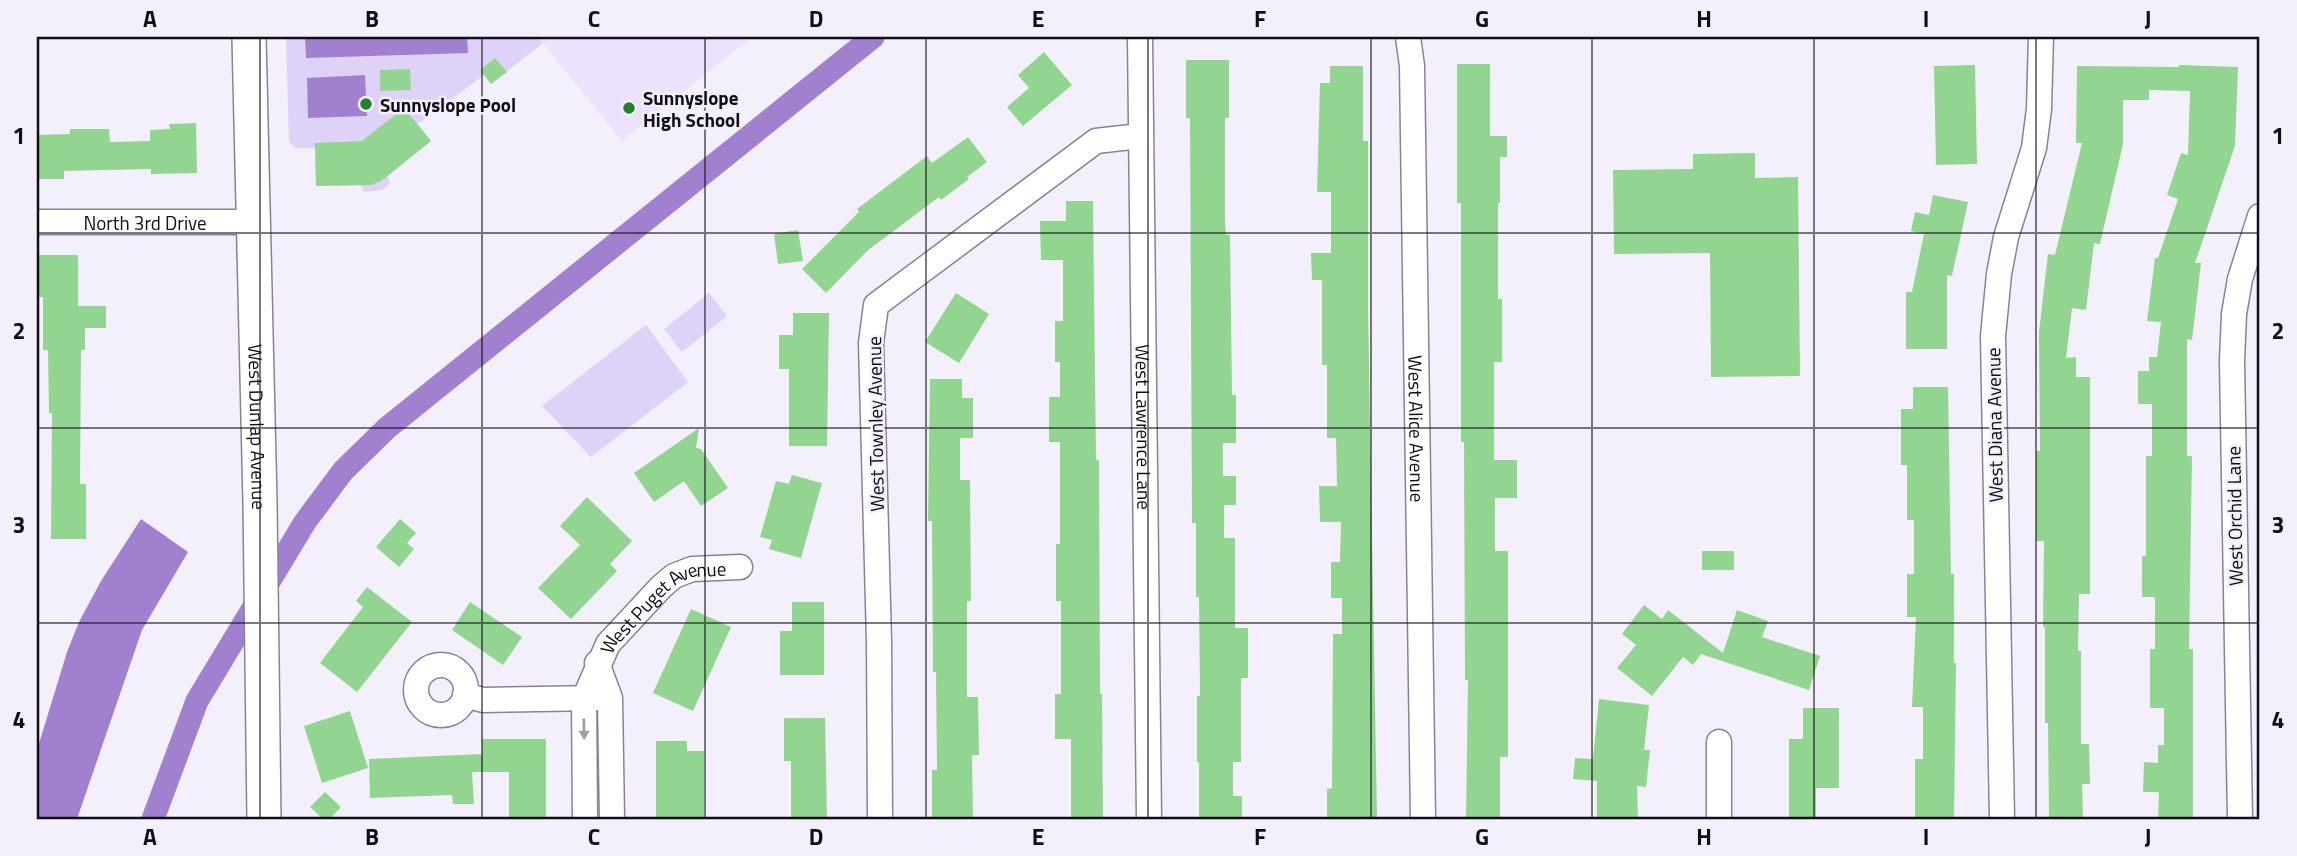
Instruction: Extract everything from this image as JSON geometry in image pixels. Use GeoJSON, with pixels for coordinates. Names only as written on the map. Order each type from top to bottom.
{"type":"FeatureCollection","features":[{"type":"Feature","properties":{"kind":"main road","name":"West Dunlap Avenue"},"geometry":{"type":"LineString","coordinates":[[249,37],[264,819]]}},
{"type":"Feature","properties":{"kind":"street","name":"West Lawrence Lane"},"geometry":{"type":"LineString","coordinates":[[1140,37],[1149,819]]}},
{"type":"Feature","properties":{"kind":"street","name":"West Alice Avenue"},"geometry":{"type":"LineString","coordinates":[[1408,37],[1412,66],[1423,819]]}},
{"type":"Feature","properties":{"kind":"street","name":"West Diana Avenue"},"geometry":{"type":"LineString","coordinates":[[2002,819],[1993,336],[1999,274],[2006,237],[2034,148],[2039,109],[2041,37]]}},
{"type":"Feature","properties":{"kind":"street","name":"West Townley Avenue"},"geometry":{"type":"LineString","coordinates":[[880,819],[872,343],[876,306],[1096,141],[1140,136]]}},
{"type":"Feature","properties":{"kind":"street","name":"West Orchid Lane"},"geometry":{"type":"LineString","coordinates":[[2240,819],[2232,361],[2234,314],[2240,279],[2260,216]]}},
{"type":"Feature","properties":{"kind":"street","name":"North 3rd Drive"},"geometry":{"type":"LineString","coordinates":[[37,222],[253,222]]}},
{"type":"Feature","properties":{"kind":"street","name":"West Puget Avenue"},"geometry":{"type":"LineString","coordinates":[[586,819],[584,699],[597,663],[615,636],[660,587],[674,576],[692,569],[740,567]]}},
{"type":"Feature","properties":{"kind":"street","name":"West Puget Avenue"},"geometry":{"type":"LineString","coordinates":[[597,663],[610,698],[612,819]]}},
{"type":"Feature","properties":{"kind":"street"},"geometry":{"type":"LineString","coordinates":[[465,695],[483,700],[610,698]]}},
{"type":"Feature","properties":{"kind":"street"},"geometry":{"type":"LineString","coordinates":[[1719,742],[1719,819]]}},
{"type":"Feature","properties":{"kind":"shaded area","name":"Sunnyslope Pool"},"geometry":{"type":"Polygon","coordinates":[[[286,37],[538,37],[543,43],[491,84],[484,75],[418,124],[431,141],[388,176],[390,183],[382,190],[364,192],[361,185],[316,186],[315,148],[296,148],[289,142],[286,37]]]}},
{"type":"Feature","properties":{"kind":"shaded area"},"geometry":{"type":"Polygon","coordinates":[[[305,37],[467,37],[468,53],[306,58],[305,37]]]}},
{"type":"Feature","properties":{"kind":"shaded area","name":"Sunnyslope High School"},"geometry":{"type":"Polygon","coordinates":[[[538,37],[752,37],[622,141],[538,37]]]}},
{"type":"Feature","properties":{"kind":"shaded area"},"geometry":{"type":"Polygon","coordinates":[[[365,75],[367,116],[308,118],[307,78],[365,75]]]}},
{"type":"Feature","properties":{"kind":"shaded area"},"geometry":{"type":"Polygon","coordinates":[[[709,293],[727,316],[682,352],[664,329],[709,293]]]}},
{"type":"Feature","properties":{"kind":"shaded area"},"geometry":{"type":"Polygon","coordinates":[[[646,325],[688,382],[591,457],[542,406],[646,325]]]}},
{"type":"Feature","properties":{"kind":"shaded area"},"geometry":{"type":"Polygon","coordinates":[[[141,519],[188,552],[142,630],[77,819],[37,819],[37,750],[67,652],[79,622],[101,581],[141,519]]]}},
{"type":"Feature","properties":{"kind":"building"},"geometry":{"type":"Polygon","coordinates":[[[1044,52],[1072,85],[1023,126],[1007,107],[1029,88],[1018,75],[1044,52]]]}},
{"type":"Feature","properties":{"kind":"building"},"geometry":{"type":"Polygon","coordinates":[[[495,58],[507,72],[491,84],[480,70],[495,58]]]}},
{"type":"Feature","properties":{"kind":"building"},"geometry":{"type":"Polygon","coordinates":[[[1186,60],[1229,60],[1229,118],[1225,118],[1225,222],[1226,235],[1230,235],[1232,395],[1236,395],[1236,443],[1223,443],[1223,476],[1236,476],[1236,505],[1224,505],[1224,538],[1235,538],[1235,628],[1248,628],[1248,678],[1241,678],[1241,762],[1233,762],[1233,796],[1242,796],[1242,819],[1199,819],[1199,597],[1196,597],[1196,523],[1192,523],[1190,118],[1186,118],[1186,60]]]}},
{"type":"Feature","properties":{"kind":"building"},"geometry":{"type":"Polygon","coordinates":[[[1457,64],[1490,64],[1490,136],[1507,136],[1507,157],[1500,157],[1498,203],[1498,299],[1502,299],[1502,362],[1494,362],[1494,460],[1517,460],[1517,498],[1495,498],[1495,551],[1508,551],[1508,757],[1500,757],[1500,819],[1466,819],[1468,680],[1465,680],[1461,203],[1457,203],[1457,64]]]}},
{"type":"Feature","properties":{"kind":"building"},"geometry":{"type":"Polygon","coordinates":[[[1975,65],[1977,164],[1936,165],[1934,66],[1975,65]]]}},
{"type":"Feature","properties":{"kind":"building"},"geometry":{"type":"Polygon","coordinates":[[[1330,66],[1363,66],[1363,141],[1368,141],[1368,306],[1377,819],[1327,819],[1327,789],[1332,788],[1333,634],[1342,634],[1342,598],[1331,598],[1331,562],[1340,562],[1341,522],[1320,522],[1319,486],[1337,486],[1336,438],[1327,438],[1327,365],[1322,365],[1322,280],[1312,280],[1311,253],[1331,253],[1331,192],[1317,192],[1320,83],[1330,83],[1330,66]]]}},
{"type":"Feature","properties":{"kind":"building"},"geometry":{"type":"Polygon","coordinates":[[[2077,66],[2238,67],[2235,146],[2195,263],[2201,263],[2192,340],[2187,339],[2187,456],[2192,456],[2189,649],[2193,649],[2193,819],[2158,819],[2159,792],[2143,792],[2144,762],[2158,763],[2158,745],[2164,745],[2164,708],[2150,708],[2150,649],[2155,649],[2155,597],[2142,597],[2142,556],[2146,556],[2146,456],[2152,456],[2152,404],[2138,404],[2138,371],[2149,371],[2149,357],[2157,357],[2161,322],[2147,321],[2155,258],[2158,258],[2178,199],[2167,195],[2181,153],[2188,155],[2190,91],[2149,90],[2149,100],[2123,100],[2123,144],[2100,244],[2094,243],[2086,310],[2072,308],[2066,358],[2076,357],[2076,377],[2090,377],[2090,594],[2079,594],[2078,651],[2081,651],[2081,744],[2089,744],[2090,784],[2082,784],[2083,819],[2049,819],[2043,627],[2044,541],[2036,541],[2036,451],[2040,451],[2039,332],[2048,254],[2055,255],[2082,143],[2076,143],[2077,66]]]}},
{"type":"Feature","properties":{"kind":"building"},"geometry":{"type":"Polygon","coordinates":[[[410,69],[411,90],[380,91],[380,70],[410,69]]]}},
{"type":"Feature","properties":{"kind":"building"},"geometry":{"type":"Polygon","coordinates":[[[404,108],[431,141],[381,181],[371,185],[316,186],[315,143],[362,141],[404,108]]]}},
{"type":"Feature","properties":{"kind":"building"},"geometry":{"type":"Polygon","coordinates":[[[196,123],[197,173],[151,174],[151,169],[64,171],[64,179],[37,179],[37,135],[70,134],[70,129],[109,129],[110,142],[150,141],[150,130],[170,129],[169,124],[196,123]]]}},
{"type":"Feature","properties":{"kind":"building"},"geometry":{"type":"Polygon","coordinates":[[[968,137],[987,162],[941,200],[939,197],[867,251],[826,293],[802,269],[859,212],[857,209],[927,156],[932,163],[968,137]]]}},
{"type":"Feature","properties":{"kind":"building"},"geometry":{"type":"Polygon","coordinates":[[[1755,153],[1755,178],[1798,177],[1800,376],[1711,377],[1710,253],[1614,254],[1613,170],[1693,169],[1693,154],[1755,153]]]}},
{"type":"Feature","properties":{"kind":"building"},"geometry":{"type":"Polygon","coordinates":[[[1933,195],[1968,202],[1952,276],[1947,275],[1947,349],[1906,349],[1906,292],[1912,292],[1924,234],[1911,231],[1915,212],[1929,215],[1933,195]]]}},
{"type":"Feature","properties":{"kind":"building"},"geometry":{"type":"Polygon","coordinates":[[[1066,201],[1093,201],[1103,819],[1071,819],[1071,739],[1055,739],[1055,694],[1061,694],[1061,601],[1056,601],[1056,544],[1060,544],[1060,442],[1049,442],[1049,397],[1060,397],[1060,362],[1055,362],[1055,321],[1063,321],[1063,260],[1041,260],[1040,221],[1066,221],[1066,201]]]}},
{"type":"Feature","properties":{"kind":"building"},"geometry":{"type":"Polygon","coordinates":[[[798,230],[803,261],[778,264],[774,234],[798,230]]]}},
{"type":"Feature","properties":{"kind":"building"},"geometry":{"type":"Polygon","coordinates":[[[38,255],[78,255],[78,306],[106,306],[106,328],[85,328],[85,350],[81,350],[80,484],[86,484],[86,539],[51,539],[52,413],[49,413],[48,350],[43,350],[43,297],[38,297],[38,255]]]}},
{"type":"Feature","properties":{"kind":"building"},"geometry":{"type":"Polygon","coordinates":[[[956,293],[989,314],[959,363],[925,342],[956,293]]]}},
{"type":"Feature","properties":{"kind":"building"},"geometry":{"type":"Polygon","coordinates":[[[793,313],[829,313],[827,446],[789,446],[789,369],[779,369],[779,335],[793,335],[793,313]]]}},
{"type":"Feature","properties":{"kind":"building"},"geometry":{"type":"Polygon","coordinates":[[[930,379],[962,379],[962,398],[973,398],[973,438],[960,438],[960,480],[970,480],[971,601],[967,601],[967,697],[978,697],[979,755],[972,755],[973,819],[932,819],[932,770],[937,770],[932,521],[928,521],[930,379]]]}},
{"type":"Feature","properties":{"kind":"building"},"geometry":{"type":"Polygon","coordinates":[[[1913,387],[1948,387],[1951,574],[1954,574],[1956,663],[1954,819],[1915,819],[1915,759],[1923,759],[1923,707],[1912,707],[1916,617],[1907,617],[1907,574],[1914,574],[1914,520],[1907,520],[1907,465],[1901,465],[1901,409],[1913,409],[1913,387]]]}},
{"type":"Feature","properties":{"kind":"building"},"geometry":{"type":"Polygon","coordinates":[[[699,428],[696,448],[701,449],[728,488],[701,506],[684,481],[654,502],[634,473],[699,428]]]}},
{"type":"Feature","properties":{"kind":"building"},"geometry":{"type":"Polygon","coordinates":[[[792,475],[822,483],[801,558],[769,549],[772,540],[760,537],[776,481],[789,484],[792,475]]]}},
{"type":"Feature","properties":{"kind":"building"},"geometry":{"type":"Polygon","coordinates":[[[587,497],[632,541],[610,564],[617,571],[571,619],[538,588],[580,545],[560,526],[587,497]]]}},
{"type":"Feature","properties":{"kind":"building"},"geometry":{"type":"Polygon","coordinates":[[[400,519],[416,533],[407,543],[414,549],[399,567],[376,547],[400,519]]]}},
{"type":"Feature","properties":{"kind":"building"},"geometry":{"type":"Polygon","coordinates":[[[1702,551],[1734,551],[1734,570],[1702,570],[1702,551]]]}},
{"type":"Feature","properties":{"kind":"building"},"geometry":{"type":"Polygon","coordinates":[[[367,587],[412,622],[357,692],[320,663],[363,607],[356,601],[367,587]]]}},
{"type":"Feature","properties":{"kind":"building"},"geometry":{"type":"Polygon","coordinates":[[[470,602],[522,637],[503,665],[452,630],[470,602]]]}},
{"type":"Feature","properties":{"kind":"building"},"geometry":{"type":"Polygon","coordinates":[[[792,602],[824,602],[824,675],[780,675],[780,631],[792,631],[792,602]]]}},
{"type":"Feature","properties":{"kind":"building"},"geometry":{"type":"Polygon","coordinates":[[[1644,605],[1662,619],[1668,610],[1723,653],[1737,610],[1768,621],[1762,637],[1820,656],[1809,690],[1701,654],[1693,665],[1683,657],[1652,696],[1617,668],[1636,645],[1622,634],[1644,605]]]}},
{"type":"Feature","properties":{"kind":"building"},"geometry":{"type":"Polygon","coordinates":[[[691,609],[731,627],[693,711],[653,693],[691,609]]]}},
{"type":"Feature","properties":{"kind":"building"},"geometry":{"type":"Polygon","coordinates":[[[1599,699],[1649,705],[1644,750],[1650,750],[1646,787],[1637,786],[1638,819],[1597,819],[1597,781],[1573,779],[1575,758],[1593,759],[1599,699]]]}},
{"type":"Feature","properties":{"kind":"building"},"geometry":{"type":"Polygon","coordinates":[[[1803,708],[1839,708],[1839,788],[1816,788],[1816,819],[1789,819],[1789,739],[1803,739],[1803,708]]]}},
{"type":"Feature","properties":{"kind":"building"},"geometry":{"type":"Polygon","coordinates":[[[350,711],[368,768],[322,783],[304,726],[350,711]]]}},
{"type":"Feature","properties":{"kind":"building"},"geometry":{"type":"Polygon","coordinates":[[[784,718],[825,718],[827,819],[791,819],[791,761],[784,761],[784,718]]]}},
{"type":"Feature","properties":{"kind":"building"},"geometry":{"type":"Polygon","coordinates":[[[482,739],[546,739],[546,819],[509,819],[509,772],[472,772],[474,804],[453,804],[452,795],[370,798],[369,759],[482,754],[482,739]]]}},
{"type":"Feature","properties":{"kind":"building"},"geometry":{"type":"Polygon","coordinates":[[[656,741],[687,741],[687,751],[704,751],[704,819],[656,819],[656,741]]]}},
{"type":"Feature","properties":{"kind":"building"},"geometry":{"type":"Polygon","coordinates":[[[325,792],[341,807],[330,819],[323,819],[310,807],[325,792]]]}},
{"type":"Feature","properties":{"kind":"waterway"},"geometry":{"type":"LineString","coordinates":[[153,819],[197,701],[305,522],[343,471],[387,428],[873,37]]}},
{"type":"Feature","properties":{"kind":"place","name":"Sunnyslope Pool"},"geometry":{"type":"Point","coordinates":[366,104]}},
{"type":"Feature","properties":{"kind":"place","name":"Sunnyslope High School"},"geometry":{"type":"Point","coordinates":[629,108]}}]}
